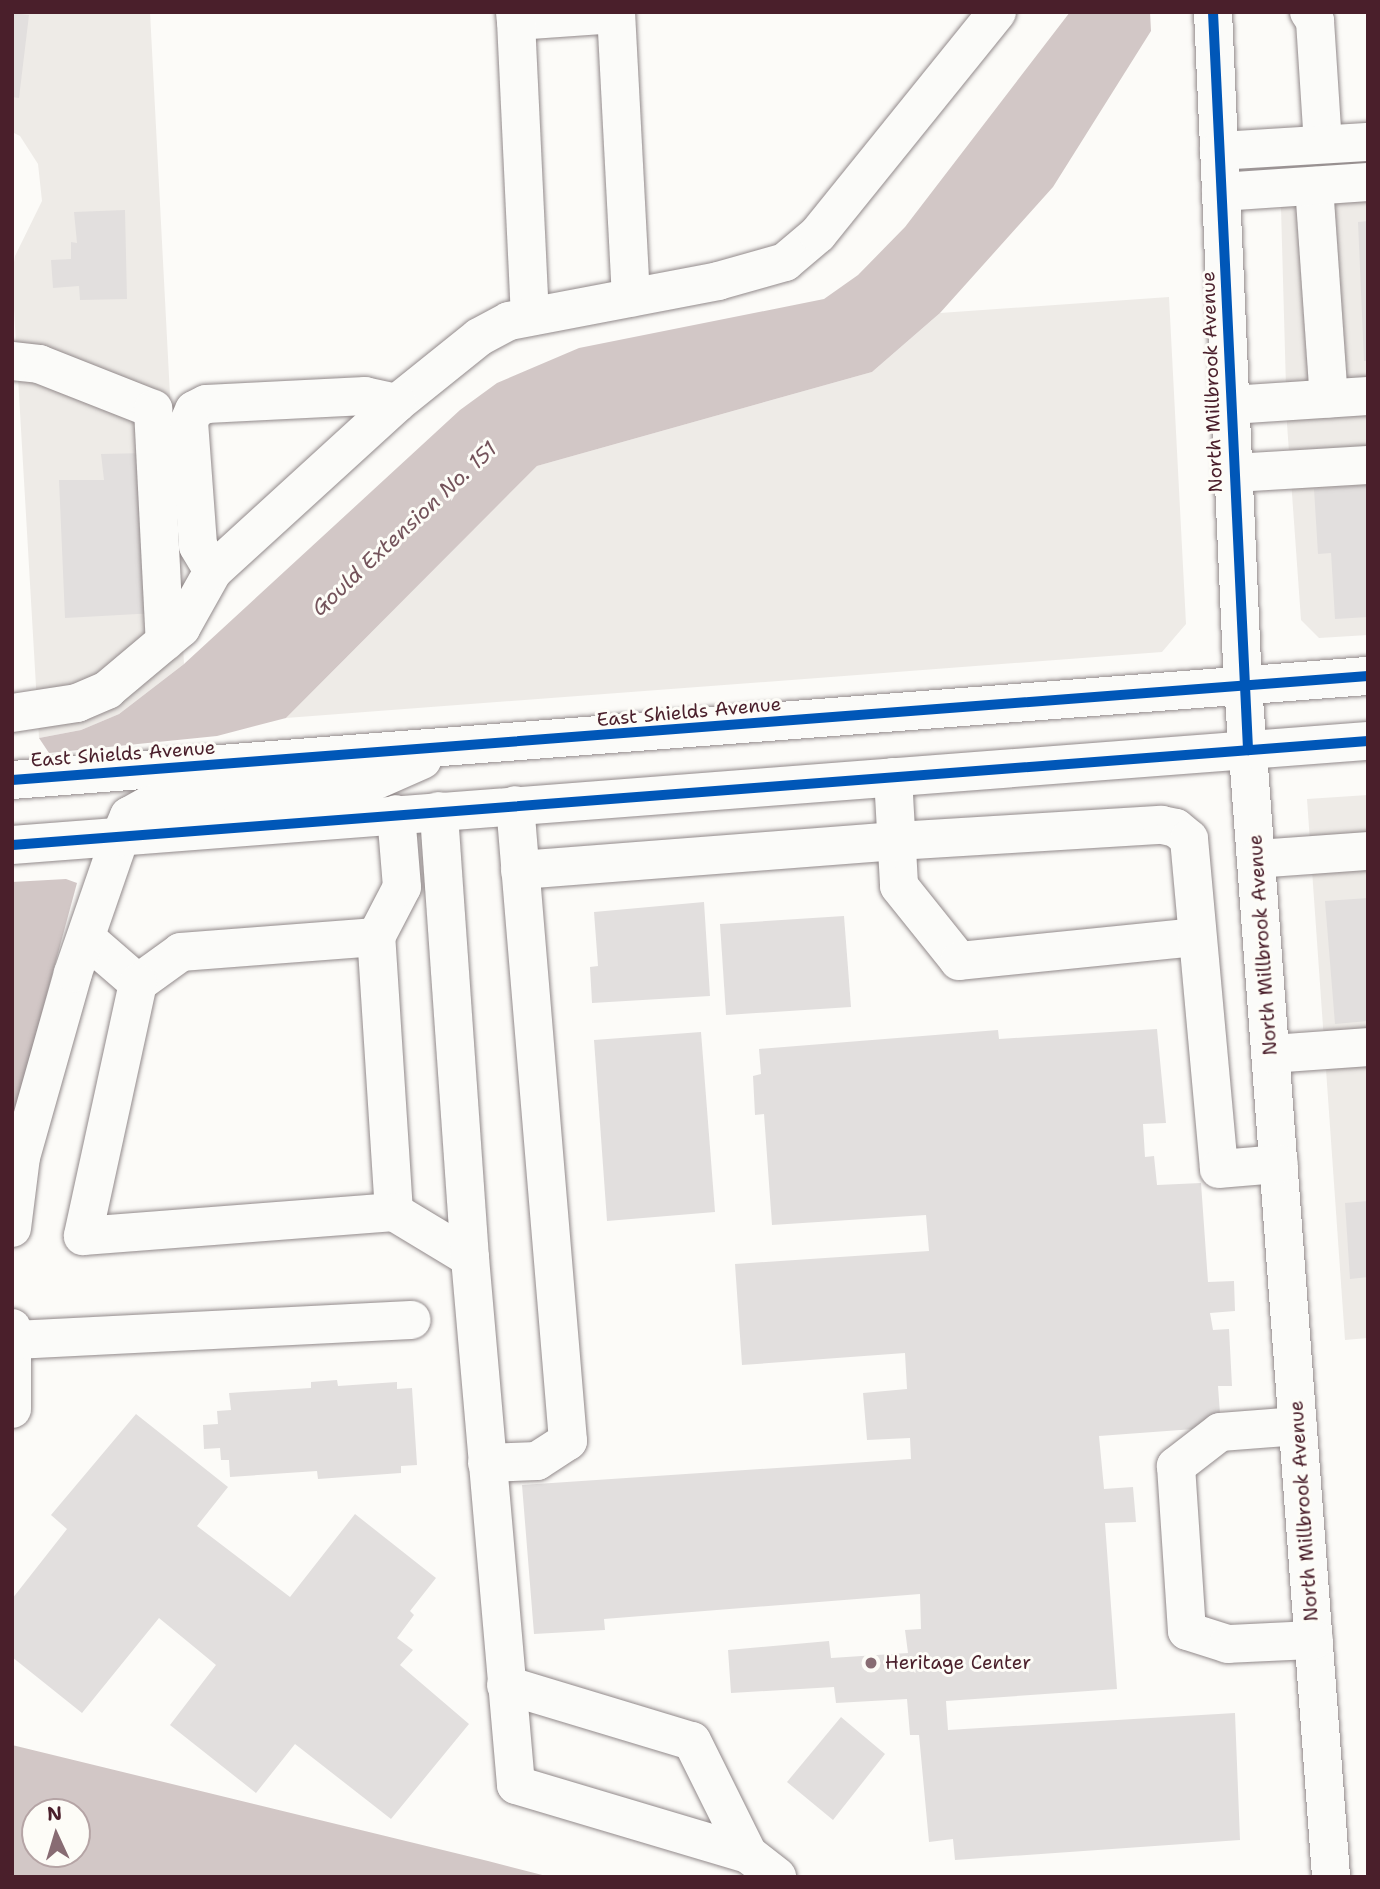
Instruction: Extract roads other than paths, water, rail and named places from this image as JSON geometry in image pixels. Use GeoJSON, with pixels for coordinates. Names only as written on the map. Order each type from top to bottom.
{"type":"FeatureCollection","features":[{"type":"Feature","properties":{"kind":"main road"},"geometry":{"type":"LineString","coordinates":[[12,713],[77,703],[107,690],[181,628],[213,571],[397,403],[494,327],[530,316],[631,298],[785,261],[818,234],[997,12]]}},
{"type":"Feature","properties":{"kind":"main road","name":"North Millbrook Avenue"},"geometry":{"type":"LineString","coordinates":[[1213,12],[1242,686],[1331,1877]]}},
{"type":"Feature","properties":{"kind":"main road"},"geometry":{"type":"LineString","coordinates":[[1309,12],[1315,21],[1323,145]]}},
{"type":"Feature","properties":{"kind":"main road"},"geometry":{"type":"LineString","coordinates":[[530,316],[516,17],[616,13],[631,298]]}},
{"type":"Feature","properties":{"kind":"main road"},"geometry":{"type":"LineString","coordinates":[[1219,151],[1368,142]]}},
{"type":"Feature","properties":{"kind":"main road"},"geometry":{"type":"LineString","coordinates":[[1221,192],[1340,184],[1329,398]]}},
{"type":"Feature","properties":{"kind":"main road"},"geometry":{"type":"LineString","coordinates":[[12,361],[40,364],[153,409],[165,642]]}},
{"type":"Feature","properties":{"kind":"main road"},"geometry":{"type":"LineString","coordinates":[[213,571],[198,547],[189,422],[194,410],[206,404],[365,396],[397,403]]}},
{"type":"Feature","properties":{"kind":"main road"},"geometry":{"type":"LineString","coordinates":[[1231,405],[1368,396]]}},
{"type":"Feature","properties":{"kind":"main road"},"geometry":{"type":"LineString","coordinates":[[1234,474],[1368,465]]}},
{"type":"Feature","properties":{"kind":"main road","name":"East Shields Avenue"},"geometry":{"type":"LineString","coordinates":[[12,780],[447,749],[1368,676]]}},
{"type":"Feature","properties":{"kind":"main road"},"geometry":{"type":"LineString","coordinates":[[12,845],[1368,741]]}},
{"type":"Feature","properties":{"kind":"main road"},"geometry":{"type":"LineString","coordinates":[[12,1228],[21,1157],[87,939],[120,837],[130,817],[149,805],[361,787],[447,749]]}},
{"type":"Feature","properties":{"kind":"main road"},"geometry":{"type":"LineString","coordinates":[[893,777],[899,886],[959,961],[1196,937]]}},
{"type":"Feature","properties":{"kind":"main road"},"geometry":{"type":"LineString","coordinates":[[487,1464],[537,1461],[568,1441],[514,805]]}},
{"type":"Feature","properties":{"kind":"main road"},"geometry":{"type":"LineString","coordinates":[[439,811],[470,1258],[516,1785],[748,1854],[777,1877]]}},
{"type":"Feature","properties":{"kind":"main road"},"geometry":{"type":"LineString","coordinates":[[394,1212],[376,937],[402,887],[396,814]]}},
{"type":"Feature","properties":{"kind":"main road"},"geometry":{"type":"LineString","coordinates":[[520,870],[897,841],[1161,825],[1176,828],[1189,839],[1219,1169],[1279,1164]]}},
{"type":"Feature","properties":{"kind":"main road"},"geometry":{"type":"LineString","coordinates":[[1256,859],[1368,851]]}},
{"type":"Feature","properties":{"kind":"main road"},"geometry":{"type":"LineString","coordinates":[[376,937],[181,952],[138,983],[83,1236],[394,1212],[470,1258]]}},
{"type":"Feature","properties":{"kind":"main road"},"geometry":{"type":"LineString","coordinates":[[87,939],[138,983]]}},
{"type":"Feature","properties":{"kind":"main road"},"geometry":{"type":"LineString","coordinates":[[1271,1054],[1368,1047]]}},
{"type":"Feature","properties":{"kind":"main road"},"geometry":{"type":"LineString","coordinates":[[12,1409],[13,1334],[411,1320]]}},
{"type":"Feature","properties":{"kind":"main road"},"geometry":{"type":"LineString","coordinates":[[1298,1426],[1220,1432],[1176,1466],[1187,1631],[1228,1644],[1314,1640]]}},
{"type":"Feature","properties":{"kind":"main road"},"geometry":{"type":"LineString","coordinates":[[506,1685],[692,1741],[748,1854]]}},
{"type":"Feature","properties":{"kind":"water","name":"Gould Extension No. 151"},"geometry":{"type":"Polygon","coordinates":[[[1070,12],[1150,12],[1151,31],[1053,187],[940,313],[872,372],[537,466],[286,718],[217,736],[49,753],[39,738],[81,730],[119,714],[184,664],[460,410],[497,383],[579,348],[824,299],[858,275],[905,227],[1070,12]]]}},
{"type":"Feature","properties":{"kind":"water"},"geometry":{"type":"Polygon","coordinates":[[[66,879],[77,883],[12,1123],[12,882],[66,879]]]}},
{"type":"Feature","properties":{"kind":"water"},"geometry":{"type":"Polygon","coordinates":[[[12,1745],[488,1861],[550,1877],[12,1877],[12,1745]]]}},
{"type":"Feature","properties":{"kind":"place","name":"Heritage Center"},"geometry":{"type":"Point","coordinates":[871,1663]}}]}
